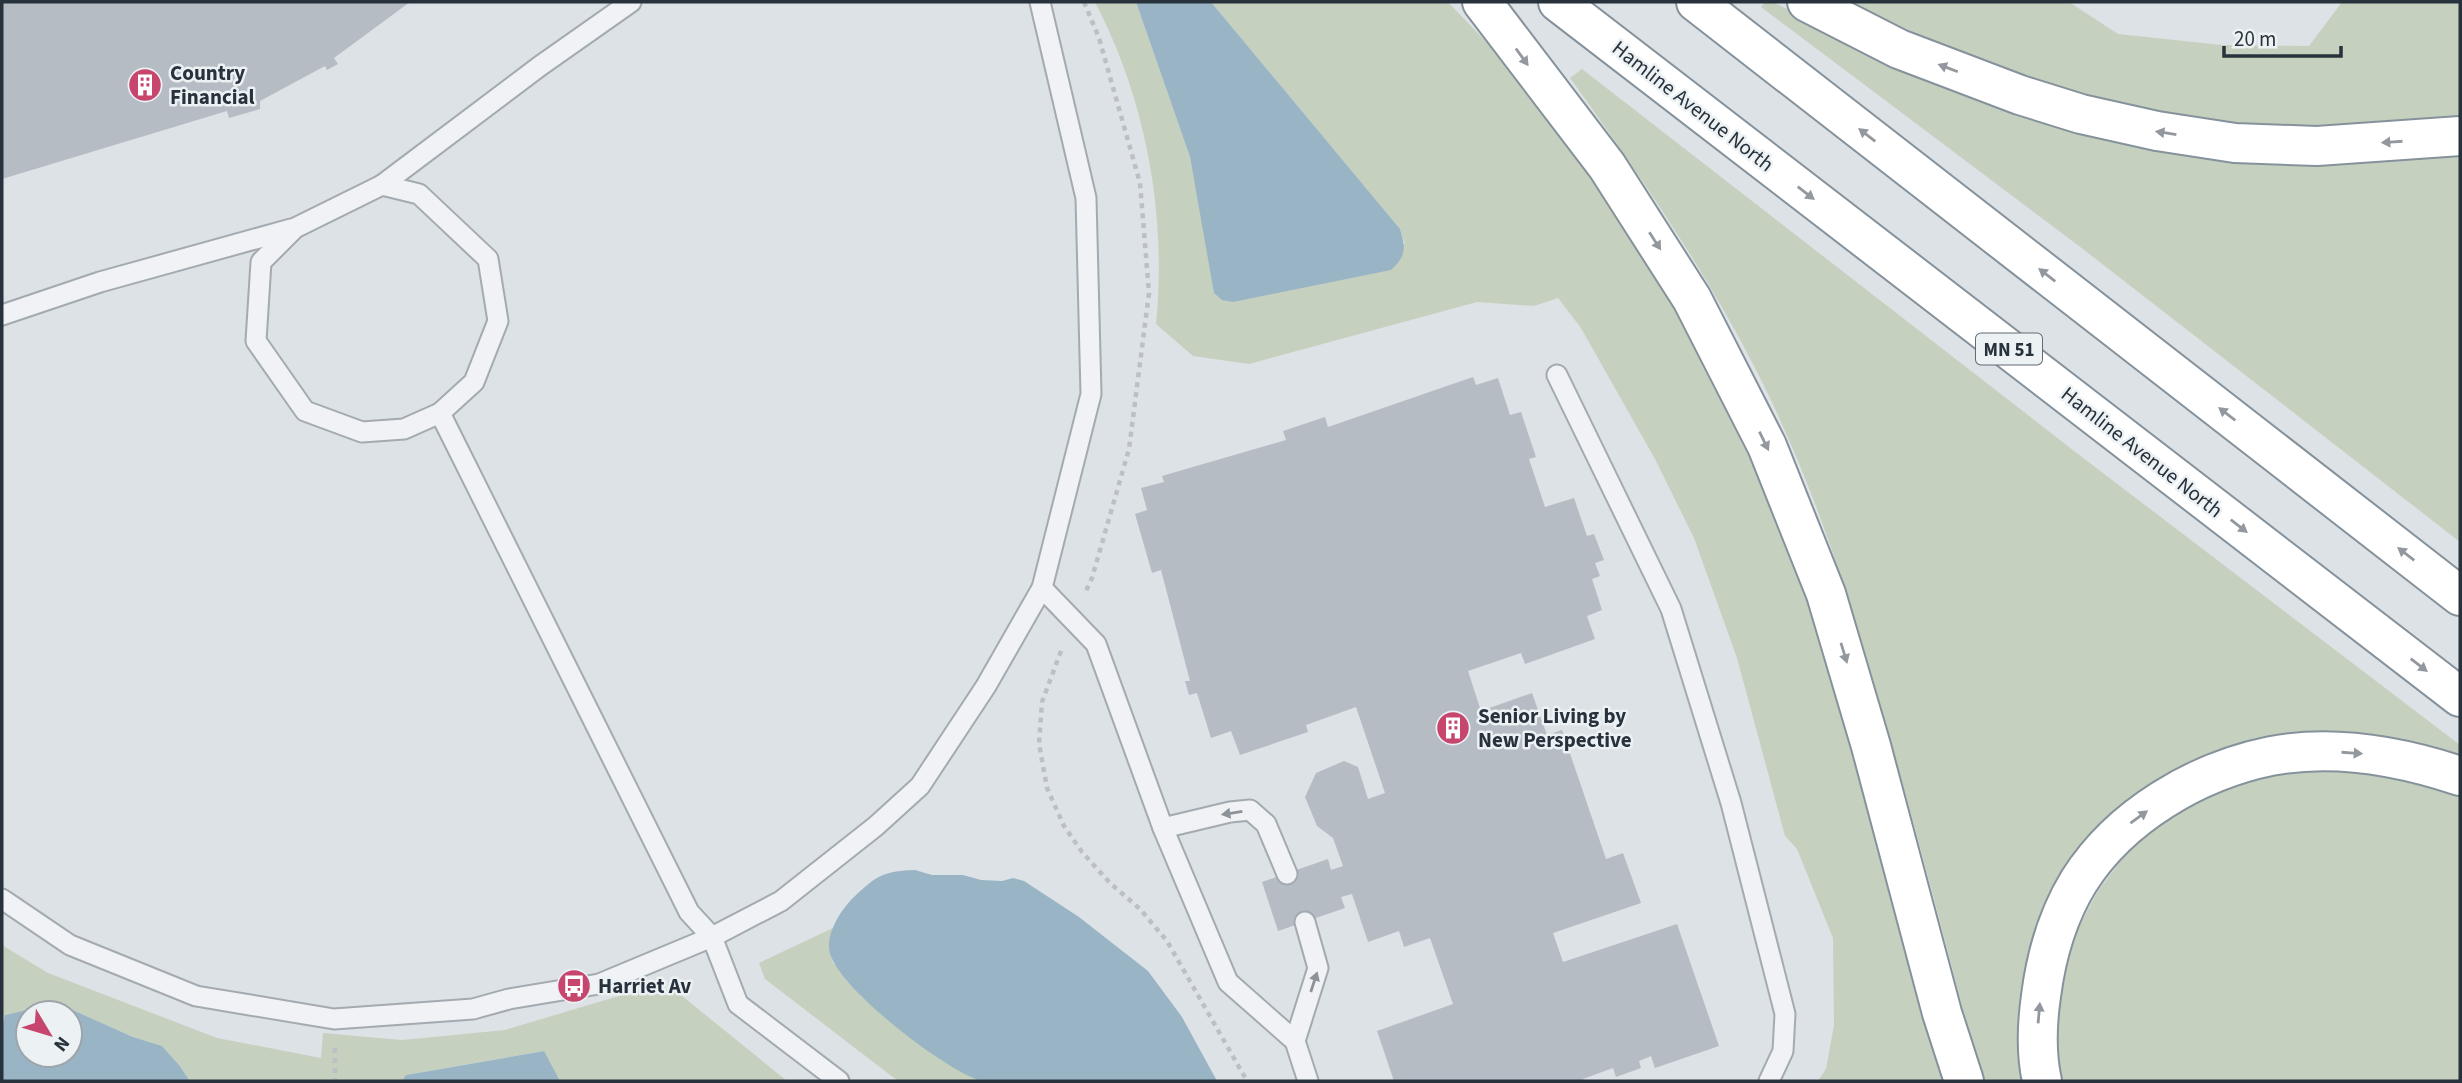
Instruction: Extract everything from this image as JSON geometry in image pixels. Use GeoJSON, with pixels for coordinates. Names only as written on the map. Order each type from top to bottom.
{"type":"FeatureCollection","features":[{"type":"Feature","properties":{"kind":"highway"},"geometry":{"type":"LineString","coordinates":[[1482,2],[1607,166],[1692,299],[1767,446],[1826,594],[1871,746],[1942,1013],[1964,1081]]}},
{"type":"Feature","properties":{"kind":"highway","name":"Hamline Avenue North"},"geometry":{"type":"LineString","coordinates":[[1558,2],[2460,697]]}},
{"type":"Feature","properties":{"kind":"highway"},"geometry":{"type":"LineString","coordinates":[[1696,2],[2460,596]]}},
{"type":"Feature","properties":{"kind":"highway"},"geometry":{"type":"LineString","coordinates":[[1807,2],[1899,49],[2020,95],[2081,114],[2157,131],[2235,143],[2317,146],[2460,136]]}},
{"type":"Feature","properties":{"kind":"highway"},"geometry":{"type":"LineString","coordinates":[[2042,1081],[2038,1020],[2044,973],[2057,927],[2078,882],[2127,826],[2172,794],[2221,771],[2272,756],[2327,751],[2380,755],[2460,776]]}},
{"type":"Feature","properties":{"kind":"lane"},"geometry":{"type":"LineString","coordinates":[[2,315],[100,282],[295,228],[382,186],[540,66],[631,2]]}},
{"type":"Feature","properties":{"kind":"lane"},"geometry":{"type":"LineString","coordinates":[[2,899],[70,945],[196,996],[334,1019],[473,1009],[509,999],[599,984],[712,937],[781,901],[876,826],[920,786],[986,686],[1042,588],[1091,394],[1086,198],[1040,2]]}},
{"type":"Feature","properties":{"kind":"lane"},"geometry":{"type":"LineString","coordinates":[[295,228],[261,261],[256,341],[305,411],[362,432],[404,429],[440,413],[474,382],[498,321],[488,259],[419,194],[382,186]]}},
{"type":"Feature","properties":{"kind":"lane"},"geometry":{"type":"LineString","coordinates":[[1557,375],[1671,608],[1731,803],[1785,1014],[1783,1051],[1769,1081]]}},
{"type":"Feature","properties":{"kind":"lane"},"geometry":{"type":"LineString","coordinates":[[440,413],[689,912],[712,937],[738,1004],[839,1081]]}},
{"type":"Feature","properties":{"kind":"lane"},"geometry":{"type":"LineString","coordinates":[[1042,588],[1096,644],[1163,828],[1228,982],[1295,1041],[1308,1081]]}},
{"type":"Feature","properties":{"kind":"lane"},"geometry":{"type":"LineString","coordinates":[[1163,828],[1250,810],[1266,824],[1287,874]]}},
{"type":"Feature","properties":{"kind":"lane"},"geometry":{"type":"LineString","coordinates":[[1295,1041],[1318,968],[1305,922]]}},
{"type":"Feature","properties":{"kind":"path"},"geometry":{"type":"LineString","coordinates":[[1084,2],[1099,38],[1140,183],[1149,293],[1129,449],[1092,578],[1072,618],[1042,702],[1039,744],[1047,788],[1064,826],[1082,852],[1110,883],[1140,909],[1167,941],[1247,1081]]}},
{"type":"Feature","properties":{"kind":"path"},"geometry":{"type":"LineString","coordinates":[[335,1068],[335,1081]]}},
{"type":"Feature","properties":{"kind":"green space"},"geometry":{"type":"Polygon","coordinates":[[[1095,2],[1136,2],[1190,157],[1202,221],[1405,244],[1400,229],[1211,2],[1448,2],[1537,95],[1653,264],[1764,476],[1799,561],[1947,1081],[1818,1081],[1826,1069],[1834,1025],[1833,938],[1797,849],[1785,836],[1737,658],[1694,538],[1655,459],[1581,328],[1558,298],[1534,306],[1477,302],[1249,364],[1193,356],[1156,324],[1158,241],[1149,158],[1128,78],[1095,2]]]}},
{"type":"Feature","properties":{"kind":"green space"},"geometry":{"type":"Polygon","coordinates":[[[1765,2],[1773,2],[1882,56],[2002,103],[2460,149],[2460,542],[2079,246],[1761,7],[1765,2]]]}},
{"type":"Feature","properties":{"kind":"green space"},"geometry":{"type":"Polygon","coordinates":[[[1848,2],[2069,2],[2118,34],[2222,45],[2309,46],[2342,2],[2460,2],[2460,116],[2339,127],[2254,128],[2169,113],[2080,93],[1956,52],[1848,2]]]}},
{"type":"Feature","properties":{"kind":"green space"},"geometry":{"type":"Polygon","coordinates":[[[1582,69],[2078,454],[2460,745],[2460,758],[2363,734],[2310,733],[2259,739],[2210,754],[2164,775],[2123,804],[2087,840],[2058,882],[2036,931],[2021,986],[2017,1024],[2024,1081],[1986,1081],[1975,1058],[1866,656],[1805,478],[1767,392],[1724,310],[1650,192],[1570,78],[1582,69]]]}},
{"type":"Feature","properties":{"kind":"green space"},"geometry":{"type":"Polygon","coordinates":[[[2301,769],[2380,771],[2460,793],[2460,1081],[2063,1081],[2058,1064],[2056,1013],[2063,973],[2074,936],[2098,891],[2128,851],[2184,805],[2258,776],[2301,769]]]}},
{"type":"Feature","properties":{"kind":"green space"},"geometry":{"type":"Polygon","coordinates":[[[833,928],[829,948],[833,963],[943,1061],[982,1081],[898,1081],[765,979],[759,963],[833,928]]]}},
{"type":"Feature","properties":{"kind":"green space"},"geometry":{"type":"Polygon","coordinates":[[[2,945],[48,973],[217,1038],[321,1058],[323,1033],[402,1040],[505,1030],[652,986],[676,991],[787,1081],[560,1081],[543,1051],[406,1075],[402,1081],[190,1081],[162,1046],[133,1037],[84,1015],[84,999],[14,999],[14,1013],[5,1015],[2,1027],[2,945]]]}},
{"type":"Feature","properties":{"kind":"water"},"geometry":{"type":"Polygon","coordinates":[[[1136,2],[1211,2],[1400,229],[1403,251],[1400,260],[1391,270],[1233,302],[1222,300],[1214,293],[1190,157],[1136,2]]]}},
{"type":"Feature","properties":{"kind":"water"},"geometry":{"type":"Polygon","coordinates":[[[915,870],[932,875],[963,875],[981,880],[1002,881],[1013,878],[1024,881],[1079,917],[1148,971],[1182,1017],[1217,1081],[982,1081],[944,1062],[919,1045],[893,1025],[849,982],[834,963],[829,948],[831,934],[841,913],[863,889],[882,876],[915,870]]]}},
{"type":"Feature","properties":{"kind":"water"},"geometry":{"type":"Polygon","coordinates":[[[14,1013],[14,1069],[84,1069],[84,1015],[133,1037],[162,1046],[190,1081],[2,1081],[2,1027],[5,1015],[14,1013]]]}},
{"type":"Feature","properties":{"kind":"water"},"geometry":{"type":"Polygon","coordinates":[[[544,1051],[560,1081],[402,1081],[406,1075],[544,1051]]]}},
{"type":"Feature","properties":{"kind":"building","name":"Country Financial"},"geometry":{"type":"Polygon","coordinates":[[[2,2],[410,2],[334,58],[338,64],[327,70],[325,66],[260,101],[260,109],[229,118],[227,111],[2,179],[2,2]]]}},
{"type":"Feature","properties":{"kind":"building","name":"Senior Living by New Perspective"},"geometry":{"type":"Polygon","coordinates":[[[1473,377],[1476,385],[1498,378],[1510,415],[1521,412],[1536,457],[1529,459],[1545,507],[1574,498],[1587,536],[1594,534],[1604,560],[1595,563],[1600,576],[1592,579],[1602,610],[1587,616],[1595,639],[1525,664],[1521,653],[1468,671],[1481,711],[1532,693],[1547,735],[1562,730],[1606,859],[1623,853],[1641,903],[1553,933],[1563,962],[1677,924],[1719,1046],[1655,1068],[1651,1056],[1639,1061],[1641,1068],[1616,1077],[1613,1068],[1583,1079],[1584,1081],[1394,1081],[1377,1031],[1453,1004],[1430,938],[1404,947],[1399,931],[1368,942],[1352,894],[1341,897],[1345,908],[1278,931],[1262,882],[1328,859],[1331,870],[1343,866],[1333,838],[1317,826],[1305,797],[1316,773],[1344,761],[1358,767],[1368,799],[1385,793],[1356,707],[1306,725],[1308,732],[1240,755],[1231,731],[1211,738],[1197,693],[1189,695],[1185,681],[1190,681],[1161,570],[1152,573],[1135,514],[1147,510],[1141,488],[1164,482],[1162,476],[1286,440],[1283,431],[1325,417],[1328,427],[1473,377]]]}},
{"type":"Feature","properties":{"kind":"place","name":"Country Financial"},"geometry":{"type":"Point","coordinates":[145,85]}},
{"type":"Feature","properties":{"kind":"place","name":"Senior Living by New Perspective"},"geometry":{"type":"Point","coordinates":[1453,728]}},
{"type":"Feature","properties":{"kind":"place","name":"Harriet Av"},"geometry":{"type":"Point","coordinates":[574,986]}}]}
